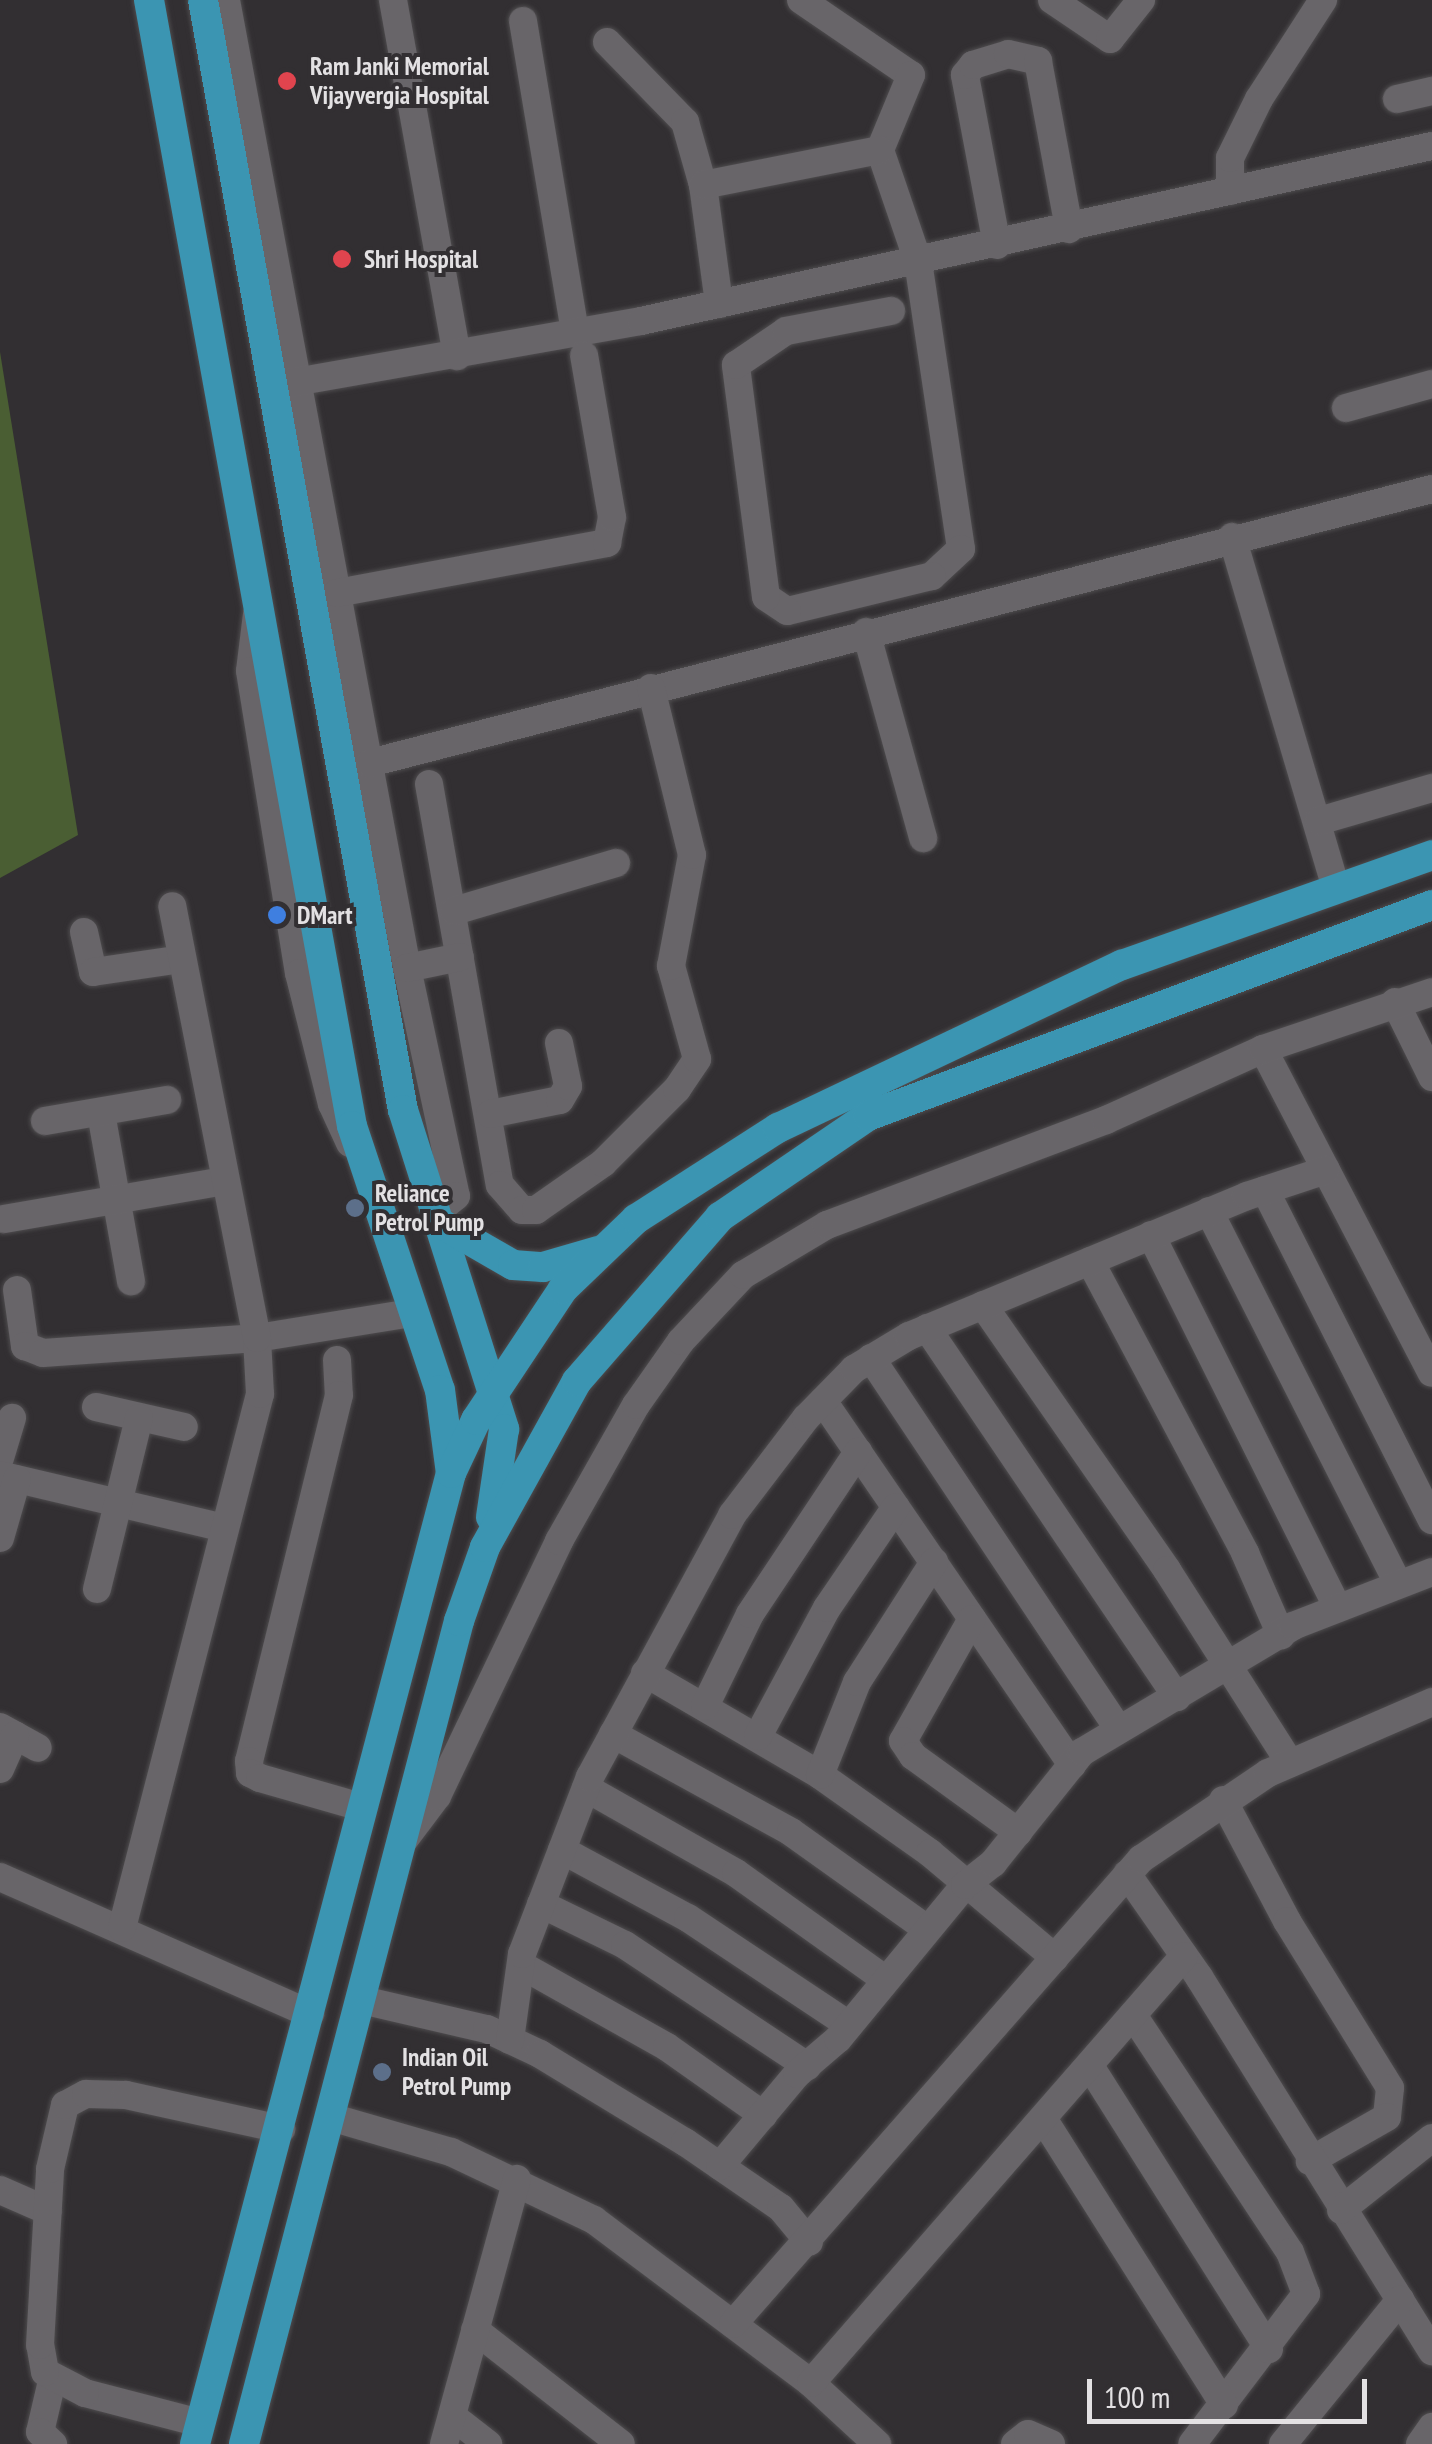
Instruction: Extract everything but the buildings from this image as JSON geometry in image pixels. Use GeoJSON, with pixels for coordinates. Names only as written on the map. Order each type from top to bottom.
{"type":"FeatureCollection","features":[{"type":"Feature","properties":{"kind":"main road"},"geometry":{"type":"LineString","coordinates":[[149,0],[352,1126],[440,1390],[452,1473]]}},
{"type":"Feature","properties":{"kind":"main road"},"geometry":{"type":"LineString","coordinates":[[203,0],[285,384],[403,1110],[438,1218],[490,1416],[486,1547]]}},
{"type":"Feature","properties":{"kind":"main road"},"geometry":{"type":"LineString","coordinates":[[198,2434],[452,1473],[490,1416],[535,1326],[600,1250],[690,1180],[778,1128],[1122,965],[1432,855]]}},
{"type":"Feature","properties":{"kind":"main road"},"geometry":{"type":"LineString","coordinates":[[244,2444],[334,2118],[400,1845],[486,1547],[556,1415],[616,1333],[720,1216],[868,1116],[1432,906]]}},
{"type":"Feature","properties":{"kind":"main road"},"geometry":{"type":"LineString","coordinates":[[352,1126],[403,1110]]}},
{"type":"Feature","properties":{"kind":"main road"},"geometry":{"type":"LineString","coordinates":[[438,1218],[513,1266],[543,1267],[600,1250]]}},
{"type":"Feature","properties":{"kind":"main road"},"geometry":{"type":"LineString","coordinates":[[440,1390],[490,1416],[556,1415]]}},
{"type":"Feature","properties":{"kind":"street"},"geometry":{"type":"LineString","coordinates":[[226,0],[285,384],[337,593],[407,968],[456,1196],[438,1218]]}},
{"type":"Feature","properties":{"kind":"street"},"geometry":{"type":"LineString","coordinates":[[393,0],[456,356]]}},
{"type":"Feature","properties":{"kind":"street"},"geometry":{"type":"LineString","coordinates":[[801,0],[911,75],[880,150],[918,261],[961,549],[932,576],[787,611],[766,597],[736,365],[786,331],[890,312]]}},
{"type":"Feature","properties":{"kind":"street"},"geometry":{"type":"LineString","coordinates":[[1052,0],[1104,48],[1141,0]]}},
{"type":"Feature","properties":{"kind":"street"},"geometry":{"type":"LineString","coordinates":[[1230,191],[1230,158],[1252,114],[1321,1]]}},
{"type":"Feature","properties":{"kind":"street"},"geometry":{"type":"LineString","coordinates":[[337,593],[607,544],[612,517],[523,20]]}},
{"type":"Feature","properties":{"kind":"street"},"geometry":{"type":"LineString","coordinates":[[607,42],[686,122],[703,185],[719,304]]}},
{"type":"Feature","properties":{"kind":"street"},"geometry":{"type":"LineString","coordinates":[[997,245],[966,75],[973,65],[1008,54],[1038,61],[1069,229]]}},
{"type":"Feature","properties":{"kind":"street"},"geometry":{"type":"LineString","coordinates":[[1397,100],[1432,91]]}},
{"type":"Feature","properties":{"kind":"street"},"geometry":{"type":"LineString","coordinates":[[285,384],[456,356],[580,344],[719,304],[1432,146]]}},
{"type":"Feature","properties":{"kind":"street"},"geometry":{"type":"LineString","coordinates":[[703,185],[880,150]]}},
{"type":"Feature","properties":{"kind":"street"},"geometry":{"type":"LineString","coordinates":[[1346,408],[1432,384]]}},
{"type":"Feature","properties":{"kind":"street"},"geometry":{"type":"LineString","coordinates":[[370,763],[1432,489]]}},
{"type":"Feature","properties":{"kind":"street"},"geometry":{"type":"LineString","coordinates":[[1232,538],[1336,889]]}},
{"type":"Feature","properties":{"kind":"street"},"geometry":{"type":"LineString","coordinates":[[258,612],[250,671],[300,973],[332,1104],[360,1158]]}},
{"type":"Feature","properties":{"kind":"street"},"geometry":{"type":"LineString","coordinates":[[866,632],[923,838]]}},
{"type":"Feature","properties":{"kind":"street"},"geometry":{"type":"LineString","coordinates":[[429,784],[500,1186],[522,1210],[536,1210],[613,1153],[677,1089],[697,1059],[671,966],[692,855],[651,688]]}},
{"type":"Feature","properties":{"kind":"street"},"geometry":{"type":"LineString","coordinates":[[1318,822],[1432,788]]}},
{"type":"Feature","properties":{"kind":"street"},"geometry":{"type":"LineString","coordinates":[[454,911],[616,864]]}},
{"type":"Feature","properties":{"kind":"street"},"geometry":{"type":"LineString","coordinates":[[122,1928],[260,1394],[257,1338],[222,1181],[172,906]]}},
{"type":"Feature","properties":{"kind":"street"},"geometry":{"type":"LineString","coordinates":[[84,932],[93,972],[182,959]]}},
{"type":"Feature","properties":{"kind":"street"},"geometry":{"type":"LineString","coordinates":[[407,968],[460,957]]}},
{"type":"Feature","properties":{"kind":"street"},"geometry":{"type":"LineString","coordinates":[[400,1845],[436,1796],[559,1541],[636,1404],[681,1341],[743,1275],[828,1225],[1106,1120],[1263,1049],[1432,992]]}},
{"type":"Feature","properties":{"kind":"street"},"geometry":{"type":"LineString","coordinates":[[1395,1002],[1432,1077]]}},
{"type":"Feature","properties":{"kind":"street"},"geometry":{"type":"LineString","coordinates":[[490,1114],[560,1100],[568,1086],[558,1042]]}},
{"type":"Feature","properties":{"kind":"street"},"geometry":{"type":"LineString","coordinates":[[1263,1049],[1432,1373]]}},
{"type":"Feature","properties":{"kind":"street"},"geometry":{"type":"LineString","coordinates":[[45,1121],[167,1100]]}},
{"type":"Feature","properties":{"kind":"street"},"geometry":{"type":"LineString","coordinates":[[101,1112],[131,1281]]}},
{"type":"Feature","properties":{"kind":"street"},"geometry":{"type":"LineString","coordinates":[[510,2040],[521,1965],[586,1788],[732,1515],[823,1401],[872,1358],[927,1328],[1208,1211],[1326,1170]]}},
{"type":"Feature","properties":{"kind":"street"},"geometry":{"type":"LineString","coordinates":[[4,1219],[222,1181]]}},
{"type":"Feature","properties":{"kind":"street"},"geometry":{"type":"LineString","coordinates":[[1265,1190],[1432,1520]]}},
{"type":"Feature","properties":{"kind":"street"},"geometry":{"type":"LineString","coordinates":[[1208,1211],[1398,1584]]}},
{"type":"Feature","properties":{"kind":"street"},"geometry":{"type":"LineString","coordinates":[[1151,1235],[1336,1605]]}},
{"type":"Feature","properties":{"kind":"street"},"geometry":{"type":"LineString","coordinates":[[1090,1261],[1245,1553],[1281,1634]]}},
{"type":"Feature","properties":{"kind":"street"},"geometry":{"type":"LineString","coordinates":[[17,1290],[25,1346],[33,1352],[257,1338],[412,1312]]}},
{"type":"Feature","properties":{"kind":"street"},"geometry":{"type":"LineString","coordinates":[[983,1305],[1231,1668],[1290,1763]]}},
{"type":"Feature","properties":{"kind":"street"},"geometry":{"type":"LineString","coordinates":[[927,1328],[1176,1697]]}},
{"type":"Feature","properties":{"kind":"street"},"geometry":{"type":"LineString","coordinates":[[872,1358],[1118,1729]]}},
{"type":"Feature","properties":{"kind":"street"},"geometry":{"type":"LineString","coordinates":[[337,1360],[340,1394],[249,1760],[250,1773],[260,1778],[361,1807]]}},
{"type":"Feature","properties":{"kind":"street"},"geometry":{"type":"LineString","coordinates":[[823,1401],[1072,1764]]}},
{"type":"Feature","properties":{"kind":"street"},"geometry":{"type":"LineString","coordinates":[[96,1407],[184,1428]]}},
{"type":"Feature","properties":{"kind":"street"},"geometry":{"type":"LineString","coordinates":[[0,1538],[12,1418]]}},
{"type":"Feature","properties":{"kind":"street"},"geometry":{"type":"LineString","coordinates":[[96,1589],[139,1418]]}},
{"type":"Feature","properties":{"kind":"street"},"geometry":{"type":"LineString","coordinates":[[706,1706],[750,1614],[858,1452]]}},
{"type":"Feature","properties":{"kind":"street"},"geometry":{"type":"LineString","coordinates":[[6,1471],[224,1528]]}},
{"type":"Feature","properties":{"kind":"street"},"geometry":{"type":"LineString","coordinates":[[758,1736],[828,1608],[896,1507]]}},
{"type":"Feature","properties":{"kind":"street"},"geometry":{"type":"LineString","coordinates":[[820,1775],[856,1682],[934,1562]]}},
{"type":"Feature","properties":{"kind":"street"},"geometry":{"type":"LineString","coordinates":[[720,2166],[807,2066],[849,2025],[965,1885],[1018,1832],[1072,1764],[1118,1729],[1231,1668],[1281,1634],[1336,1605],[1432,1572]]}},
{"type":"Feature","properties":{"kind":"street"},"geometry":{"type":"LineString","coordinates":[[972,1619],[903,1742],[913,1756],[1018,1832]]}},
{"type":"Feature","properties":{"kind":"street"},"geometry":{"type":"LineString","coordinates":[[646,1673],[820,1775],[1055,1958]]}},
{"type":"Feature","properties":{"kind":"street"},"geometry":{"type":"LineString","coordinates":[[733,2324],[809,2242],[1128,1874],[1223,1800],[1290,1763],[1432,1702]]}},
{"type":"Feature","properties":{"kind":"street"},"geometry":{"type":"LineString","coordinates":[[613,1734],[790,1832],[927,1929]]}},
{"type":"Feature","properties":{"kind":"street"},"geometry":{"type":"LineString","coordinates":[[0,1769],[18,1737]]}},
{"type":"Feature","properties":{"kind":"street"},"geometry":{"type":"LineString","coordinates":[[586,1788],[736,1873],[886,1980]]}},
{"type":"Feature","properties":{"kind":"street"},"geometry":{"type":"LineString","coordinates":[[1223,1800],[1288,1922],[1390,2088],[1387,2117],[1310,2161]]}},
{"type":"Feature","properties":{"kind":"street"},"geometry":{"type":"LineString","coordinates":[[562,1850],[688,1918],[849,2025]]}},
{"type":"Feature","properties":{"kind":"street"},"geometry":{"type":"LineString","coordinates":[[1128,1874],[1184,1956],[1432,2350]]}},
{"type":"Feature","properties":{"kind":"street"},"geometry":{"type":"LineString","coordinates":[[0,1878],[122,1928],[310,2014]]}},
{"type":"Feature","properties":{"kind":"street"},"geometry":{"type":"LineString","coordinates":[[542,1904],[624,1946],[807,2066]]}},
{"type":"Feature","properties":{"kind":"street"},"geometry":{"type":"LineString","coordinates":[[810,2384],[1184,1956]]}},
{"type":"Feature","properties":{"kind":"street"},"geometry":{"type":"LineString","coordinates":[[521,1965],[667,2047],[763,2115]]}},
{"type":"Feature","properties":{"kind":"street"},"geometry":{"type":"LineString","coordinates":[[362,2000],[510,2040],[720,2166],[780,2208],[809,2242]]}},
{"type":"Feature","properties":{"kind":"street"},"geometry":{"type":"LineString","coordinates":[[1132,2015],[1302,2280],[1306,2294],[1269,2349],[1192,2444]]}},
{"type":"Feature","properties":{"kind":"street"},"geometry":{"type":"LineString","coordinates":[[1090,2066],[1269,2349]]}},
{"type":"Feature","properties":{"kind":"street"},"geometry":{"type":"LineString","coordinates":[[53,2444],[40,2432],[52,2381],[40,2345],[48,2212],[65,2105],[86,2094],[126,2096],[281,2129]]}},
{"type":"Feature","properties":{"kind":"street"},"geometry":{"type":"LineString","coordinates":[[334,2118],[517,2179],[594,2220],[810,2384],[878,2444]]}},
{"type":"Feature","properties":{"kind":"street"},"geometry":{"type":"LineString","coordinates":[[1044,2120],[1224,2405]]}},
{"type":"Feature","properties":{"kind":"street"},"geometry":{"type":"LineString","coordinates":[[1341,2210],[1432,2138]]}},
{"type":"Feature","properties":{"kind":"street"},"geometry":{"type":"LineString","coordinates":[[444,2444],[517,2179]]}},
{"type":"Feature","properties":{"kind":"street"},"geometry":{"type":"LineString","coordinates":[[0,2190],[48,2212]]}},
{"type":"Feature","properties":{"kind":"street"},"geometry":{"type":"LineString","coordinates":[[1283,2444],[1400,2300]]}},
{"type":"Feature","properties":{"kind":"street"},"geometry":{"type":"LineString","coordinates":[[475,2330],[621,2444]]}},
{"type":"Feature","properties":{"kind":"street"},"geometry":{"type":"LineString","coordinates":[[52,2381],[198,2434]]}},
{"type":"Feature","properties":{"kind":"street"},"geometry":{"type":"LineString","coordinates":[[452,2416],[488,2444]]}},
{"type":"Feature","properties":{"kind":"street"},"geometry":{"type":"LineString","coordinates":[[1420,2444],[1432,2427]]}},
{"type":"Feature","properties":{"kind":"street"},"geometry":{"type":"LineString","coordinates":[[1015,2444],[1028,2434],[1051,2444]]}},
{"type":"Feature","properties":{"kind":"green space"},"geometry":{"type":"Polygon","coordinates":[[[0,352],[78,835],[0,878],[0,352]]]}},
{"type":"Feature","properties":{"kind":"place","name":"Ram Janki Memorial Vijayvergia Hospital"},"geometry":{"type":"Point","coordinates":[287,81]}},
{"type":"Feature","properties":{"kind":"place","name":"Shri Hospital"},"geometry":{"type":"Point","coordinates":[342,259]}},
{"type":"Feature","properties":{"kind":"place","name":"DMart"},"geometry":{"type":"Point","coordinates":[277,915]}},
{"type":"Feature","properties":{"kind":"place","name":"Reliance Petrol Pump"},"geometry":{"type":"Point","coordinates":[355,1208]}},
{"type":"Feature","properties":{"kind":"place","name":"Indian Oil Petrol Pump"},"geometry":{"type":"Point","coordinates":[382,2072]}}]}
